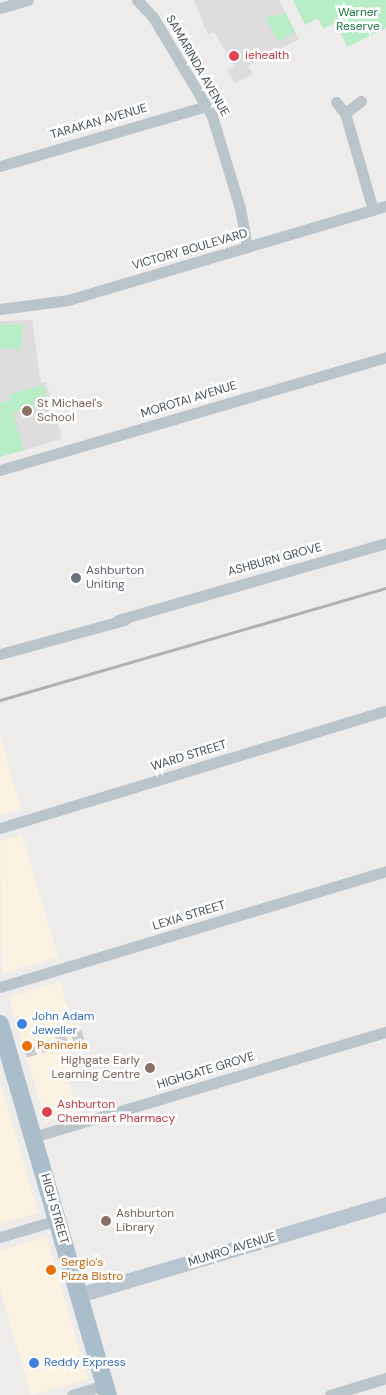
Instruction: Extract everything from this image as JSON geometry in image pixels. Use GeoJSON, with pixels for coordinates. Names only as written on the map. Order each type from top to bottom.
{"type":"FeatureCollection","features":[{"type":"Feature","properties":{"kind":"main road","name":"HIGH STREET"},"geometry":{"type":"LineString","coordinates":[[0,1024],[4,1055],[33,1137],[106,1390]]}},
{"type":"Feature","properties":{"kind":"street"},"geometry":{"type":"LineString","coordinates":[[0,8],[28,0]]}},
{"type":"Feature","properties":{"kind":"street","name":"SAMARINDA AVENUE"},"geometry":{"type":"LineString","coordinates":[[137,0],[153,17],[206,106],[252,246]]}},
{"type":"Feature","properties":{"kind":"street"},"geometry":{"type":"LineString","coordinates":[[345,114],[361,101]]}},
{"type":"Feature","properties":{"kind":"street"},"geometry":{"type":"LineString","coordinates":[[336,102],[345,114],[373,210]]}},
{"type":"Feature","properties":{"kind":"street","name":"TARAKAN AVENUE"},"geometry":{"type":"LineString","coordinates":[[0,166],[206,106]]}},
{"type":"Feature","properties":{"kind":"street","name":"VICTORY BOULEVARD"},"geometry":{"type":"LineString","coordinates":[[0,309],[68,300],[386,206]]}},
{"type":"Feature","properties":{"kind":"street","name":"MOROTAI AVENUE"},"geometry":{"type":"LineString","coordinates":[[0,470],[386,357]]}},
{"type":"Feature","properties":{"kind":"street","name":"ASHBURN GROVE"},"geometry":{"type":"LineString","coordinates":[[0,654],[118,620],[148,617],[181,601],[383,546]]}},
{"type":"Feature","properties":{"kind":"street","name":"WARD STREET"},"geometry":{"type":"LineString","coordinates":[[0,828],[386,711]]}},
{"type":"Feature","properties":{"kind":"street","name":"LEXIA STREET"},"geometry":{"type":"LineString","coordinates":[[0,987],[386,871]]}},
{"type":"Feature","properties":{"kind":"street","name":"HIGHGATE GROVE"},"geometry":{"type":"LineString","coordinates":[[33,1137],[386,1032]]}},
{"type":"Feature","properties":{"kind":"street","name":"MUNRO AVENUE"},"geometry":{"type":"LineString","coordinates":[[78,1295],[386,1204]]}},
{"type":"Feature","properties":{"kind":"street"},"geometry":{"type":"LineString","coordinates":[[0,1237],[56,1220]]}},
{"type":"Feature","properties":{"kind":"street"},"geometry":{"type":"LineString","coordinates":[[330,1395],[386,1378]]}},
{"type":"Feature","properties":{"kind":"street"},"geometry":{"type":"LineString","coordinates":[[72,1395],[106,1390]]}},
{"type":"Feature","properties":{"kind":"shaded area"},"geometry":{"type":"Polygon","coordinates":[[[194,0],[279,0],[299,39],[248,66],[253,74],[235,83],[227,70],[234,65],[214,32],[208,35],[194,0]]]}},
{"type":"Feature","properties":{"kind":"shaded area","name":"St Michael's School"},"geometry":{"type":"Polygon","coordinates":[[[32,320],[41,383],[46,382],[62,439],[0,457],[0,321],[32,320]]]}},
{"type":"Feature","properties":{"kind":"shaded area"},"geometry":{"type":"Polygon","coordinates":[[[0,736],[21,809],[0,815],[0,736]]]}},
{"type":"Feature","properties":{"kind":"shaded area"},"geometry":{"type":"Polygon","coordinates":[[[22,835],[58,957],[2,974],[0,842],[22,835]]]}},
{"type":"Feature","properties":{"kind":"shaded area"},"geometry":{"type":"Polygon","coordinates":[[[60,982],[78,1044],[66,1048],[72,1071],[66,1073],[78,1112],[46,1122],[9,997],[60,982]]]}},
{"type":"Feature","properties":{"kind":"shaded area"},"geometry":{"type":"Polygon","coordinates":[[[0,1081],[38,1213],[0,1224],[0,1081]]]}},
{"type":"Feature","properties":{"kind":"shaded area"},"geometry":{"type":"Polygon","coordinates":[[[46,1236],[88,1379],[31,1395],[0,1289],[0,1251],[46,1236]]]}},
{"type":"Feature","properties":{"kind":"green space","name":"Warner Reserve"},"geometry":{"type":"Polygon","coordinates":[[[293,0],[386,0],[386,28],[347,47],[336,22],[323,29],[318,18],[305,25],[293,0]]]}},
{"type":"Feature","properties":{"kind":"green space"},"geometry":{"type":"Polygon","coordinates":[[[286,13],[295,32],[278,42],[265,17],[286,13]]]}},
{"type":"Feature","properties":{"kind":"green space"},"geometry":{"type":"Polygon","coordinates":[[[0,324],[23,325],[21,350],[0,348],[0,324]]]}},
{"type":"Feature","properties":{"kind":"green space"},"geometry":{"type":"Polygon","coordinates":[[[44,384],[48,403],[13,413],[24,450],[0,457],[0,403],[10,400],[9,395],[44,384]]]}},
{"type":"Feature","properties":{"kind":"tunnel"},"geometry":{"type":"LineString","coordinates":[[25,1052],[85,1034]]}},
{"type":"Feature","properties":{"kind":"railway"},"geometry":{"type":"LineString","coordinates":[[0,700],[386,588]]}},
{"type":"Feature","properties":{"kind":"place","name":"iehealth"},"geometry":{"type":"Point","coordinates":[234,56]}},
{"type":"Feature","properties":{"kind":"place","name":"St Michael's School"},"geometry":{"type":"Point","coordinates":[27,411]}},
{"type":"Feature","properties":{"kind":"place","name":"Ashburton Uniting"},"geometry":{"type":"Point","coordinates":[76,578]}},
{"type":"Feature","properties":{"kind":"place","name":"John Adam Jeweller"},"geometry":{"type":"Point","coordinates":[22,1024]}},
{"type":"Feature","properties":{"kind":"place","name":"Panineria"},"geometry":{"type":"Point","coordinates":[27,1046]}},
{"type":"Feature","properties":{"kind":"place","name":"Highgate Early Learning Centre"},"geometry":{"type":"Point","coordinates":[150,1068]}},
{"type":"Feature","properties":{"kind":"place","name":"Ashburton Chemmart Pharmacy"},"geometry":{"type":"Point","coordinates":[47,1112]}},
{"type":"Feature","properties":{"kind":"place","name":"Ashburton Library"},"geometry":{"type":"Point","coordinates":[106,1221]}},
{"type":"Feature","properties":{"kind":"place","name":"Sergio's Pizza Bistro"},"geometry":{"type":"Point","coordinates":[51,1270]}},
{"type":"Feature","properties":{"kind":"place","name":"Reddy Express"},"geometry":{"type":"Point","coordinates":[34,1363]}}]}
